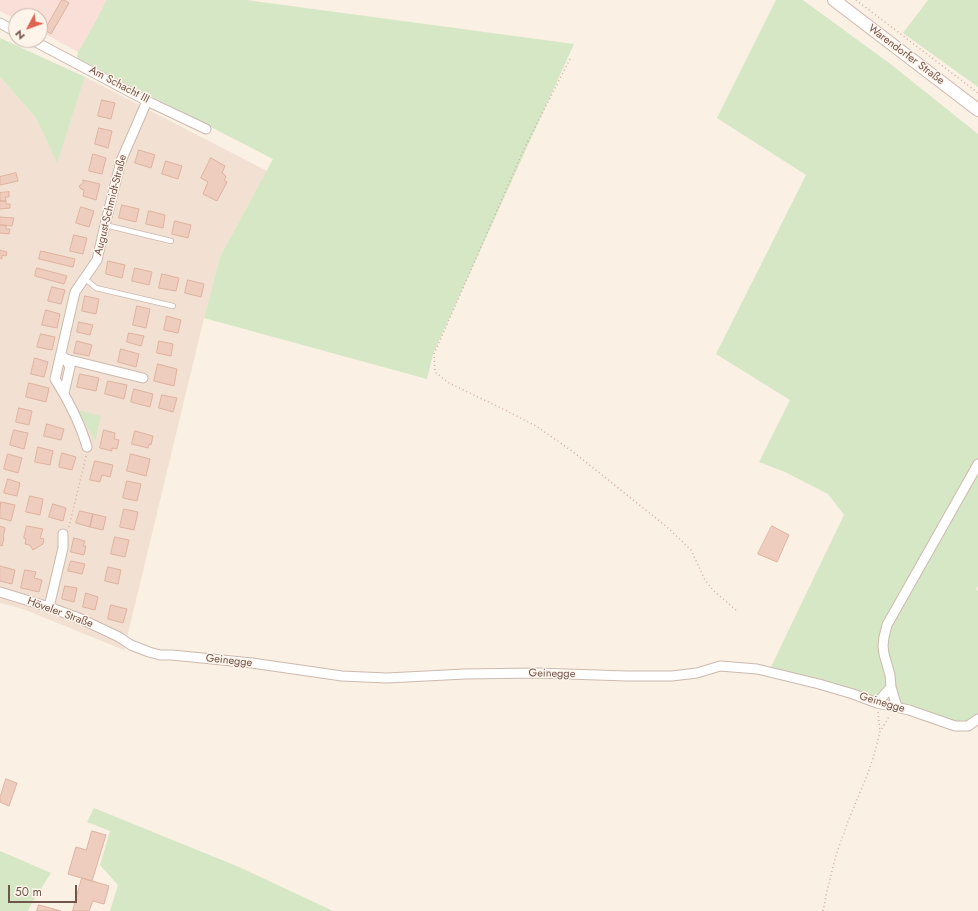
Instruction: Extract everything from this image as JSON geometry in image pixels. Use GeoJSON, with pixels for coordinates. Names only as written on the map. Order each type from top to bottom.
{"type":"FeatureCollection","features":[{"type":"Feature","properties":{"kind":"street","name":"Warendorfer Straße"},"geometry":{"type":"LineString","coordinates":[[834,0],[978,110]]}},
{"type":"Feature","properties":{"kind":"street","name":"Am Schacht III"},"geometry":{"type":"LineString","coordinates":[[47,48],[147,101],[206,129]]}},
{"type":"Feature","properties":{"kind":"street","name":"August-Schmidt-Straße"},"geometry":{"type":"LineString","coordinates":[[87,446],[83,432],[55,378],[64,356],[75,292],[97,260],[121,161],[147,101]]}},
{"type":"Feature","properties":{"kind":"street"},"geometry":{"type":"LineString","coordinates":[[64,356],[143,378]]}},
{"type":"Feature","properties":{"kind":"street"},"geometry":{"type":"LineString","coordinates":[[897,707],[891,687],[890,675],[883,646],[887,625],[978,464]]}},
{"type":"Feature","properties":{"kind":"street"},"geometry":{"type":"LineString","coordinates":[[48,607],[66,530]]}},
{"type":"Feature","properties":{"kind":"street","name":"Höveler Straße"},"geometry":{"type":"LineString","coordinates":[[0,592],[81,619],[119,637]]}},
{"type":"Feature","properties":{"kind":"street","name":"Geinegge"},"geometry":{"type":"LineString","coordinates":[[119,637],[131,645],[160,655],[252,663],[349,676],[387,678],[465,674],[537,673],[672,676],[697,673],[720,666],[757,669],[820,684],[877,703],[909,710],[955,726],[968,726],[978,719]]}},
{"type":"Feature","properties":{"kind":"street"},"geometry":{"type":"LineString","coordinates":[[877,703],[891,687]]}},
{"type":"Feature","properties":{"kind":"lane"},"geometry":{"type":"LineString","coordinates":[[105,225],[171,241]]}},
{"type":"Feature","properties":{"kind":"lane"},"geometry":{"type":"LineString","coordinates":[[84,278],[96,288],[173,306]]}},
{"type":"Feature","properties":{"kind":"path"},"geometry":{"type":"LineString","coordinates":[[856,0],[978,93]]}},
{"type":"Feature","properties":{"kind":"path"},"geometry":{"type":"LineString","coordinates":[[570,59],[523,151],[434,354],[435,372],[449,383],[536,426],[572,451],[667,527],[691,550],[705,580],[713,590],[736,610]]}},
{"type":"Feature","properties":{"kind":"path"},"geometry":{"type":"LineString","coordinates":[[66,530],[87,446]]}},
{"type":"Feature","properties":{"kind":"path"},"geometry":{"type":"LineString","coordinates":[[877,703],[880,732]]}},
{"type":"Feature","properties":{"kind":"path"},"geometry":{"type":"LineString","coordinates":[[823,911],[826,891],[836,855],[868,773],[880,732],[889,716],[897,707]]}},
{"type":"Feature","properties":{"kind":"shaded area"},"geometry":{"type":"Polygon","coordinates":[[[0,0],[106,0],[78,52],[48,35],[48,8],[8,8],[8,15],[0,11],[0,0]]]}},
{"type":"Feature","properties":{"kind":"shaded area"},"geometry":{"type":"Polygon","coordinates":[[[0,77],[36,118],[57,162],[85,77],[267,171],[220,257],[124,650],[23,609],[0,603],[0,77]]]}},
{"type":"Feature","properties":{"kind":"green space"},"geometry":{"type":"Polygon","coordinates":[[[106,0],[246,0],[574,44],[433,354],[427,379],[204,318],[220,257],[273,159],[77,58],[78,52],[106,0]]]}},
{"type":"Feature","properties":{"kind":"green space"},"geometry":{"type":"Polygon","coordinates":[[[776,0],[803,0],[893,66],[978,134],[978,586],[976,589],[978,591],[978,714],[974,718],[960,724],[770,669],[844,515],[828,494],[785,472],[759,462],[790,400],[716,354],[806,175],[717,118],[776,0]]]}},
{"type":"Feature","properties":{"kind":"green space"},"geometry":{"type":"Polygon","coordinates":[[[928,0],[978,0],[978,87],[903,33],[928,0]]]}},
{"type":"Feature","properties":{"kind":"green space"},"geometry":{"type":"Polygon","coordinates":[[[0,38],[8,42],[8,48],[22,48],[85,77],[57,163],[36,118],[0,77],[0,38]]]}},
{"type":"Feature","properties":{"kind":"green space"},"geometry":{"type":"Polygon","coordinates":[[[78,410],[101,416],[95,441],[78,410]]]}},
{"type":"Feature","properties":{"kind":"green space"},"geometry":{"type":"Polygon","coordinates":[[[94,808],[239,867],[333,911],[110,911],[118,885],[100,865],[110,831],[87,822],[94,808]]]}},
{"type":"Feature","properties":{"kind":"green space"},"geometry":{"type":"Polygon","coordinates":[[[0,851],[51,873],[28,911],[0,911],[0,851]]]}},
{"type":"Feature","properties":{"kind":"building"},"geometry":{"type":"Polygon","coordinates":[[[62,0],[69,3],[51,34],[48,32],[48,25],[62,0]]]}},
{"type":"Feature","properties":{"kind":"building"},"geometry":{"type":"Polygon","coordinates":[[[102,100],[115,103],[111,119],[98,116],[102,100]]]}},
{"type":"Feature","properties":{"kind":"building"},"geometry":{"type":"Polygon","coordinates":[[[99,128],[112,131],[108,148],[95,144],[99,128]]]}},
{"type":"Feature","properties":{"kind":"building"},"geometry":{"type":"Polygon","coordinates":[[[139,150],[155,155],[151,168],[135,163],[139,150]]]}},
{"type":"Feature","properties":{"kind":"building"},"geometry":{"type":"Polygon","coordinates":[[[93,154],[106,158],[102,174],[89,171],[93,154]]]}},
{"type":"Feature","properties":{"kind":"building"},"geometry":{"type":"Polygon","coordinates":[[[211,158],[225,166],[222,173],[226,177],[224,180],[227,182],[217,201],[203,194],[208,182],[201,178],[211,158]]]}},
{"type":"Feature","properties":{"kind":"building"},"geometry":{"type":"Polygon","coordinates":[[[166,161],[182,166],[178,179],[162,174],[166,161]]]}},
{"type":"Feature","properties":{"kind":"building"},"geometry":{"type":"Polygon","coordinates":[[[16,173],[18,181],[0,185],[0,177],[16,173]]]}},
{"type":"Feature","properties":{"kind":"building"},"geometry":{"type":"Polygon","coordinates":[[[83,180],[100,184],[96,200],[83,196],[84,190],[79,186],[83,183],[83,180]]]}},
{"type":"Feature","properties":{"kind":"building"},"geometry":{"type":"Polygon","coordinates":[[[9,192],[9,197],[5,197],[6,201],[0,201],[0,193],[9,192]]]}},
{"type":"Feature","properties":{"kind":"building"},"geometry":{"type":"Polygon","coordinates":[[[0,201],[6,201],[6,204],[10,204],[10,208],[0,209],[0,201]]]}},
{"type":"Feature","properties":{"kind":"building"},"geometry":{"type":"Polygon","coordinates":[[[122,205],[139,209],[136,222],[119,218],[122,205]]]}},
{"type":"Feature","properties":{"kind":"building"},"geometry":{"type":"Polygon","coordinates":[[[81,207],[94,211],[89,227],[76,223],[81,207]]]}},
{"type":"Feature","properties":{"kind":"building"},"geometry":{"type":"Polygon","coordinates":[[[149,211],[165,215],[163,228],[146,224],[149,211]]]}},
{"type":"Feature","properties":{"kind":"building"},"geometry":{"type":"Polygon","coordinates":[[[0,217],[14,218],[12,226],[0,225],[0,217]]]}},
{"type":"Feature","properties":{"kind":"building"},"geometry":{"type":"Polygon","coordinates":[[[175,221],[191,225],[188,238],[172,234],[175,221]]]}},
{"type":"Feature","properties":{"kind":"building"},"geometry":{"type":"Polygon","coordinates":[[[0,225],[6,225],[6,229],[10,229],[9,234],[0,233],[0,225]]]}},
{"type":"Feature","properties":{"kind":"building"},"geometry":{"type":"Polygon","coordinates":[[[74,235],[87,238],[83,254],[70,251],[74,235]]]}},
{"type":"Feature","properties":{"kind":"building"},"geometry":{"type":"Polygon","coordinates":[[[0,250],[7,252],[6,256],[2,255],[2,259],[0,258],[0,250]]]}},
{"type":"Feature","properties":{"kind":"building"},"geometry":{"type":"Polygon","coordinates":[[[41,251],[75,259],[73,267],[39,259],[41,251]]]}},
{"type":"Feature","properties":{"kind":"building"},"geometry":{"type":"Polygon","coordinates":[[[108,261],[125,265],[122,278],[106,274],[108,261]]]}},
{"type":"Feature","properties":{"kind":"building"},"geometry":{"type":"Polygon","coordinates":[[[37,268],[67,276],[64,284],[35,276],[37,268]]]}},
{"type":"Feature","properties":{"kind":"building"},"geometry":{"type":"Polygon","coordinates":[[[135,268],[152,272],[149,285],[132,281],[135,268]]]}},
{"type":"Feature","properties":{"kind":"building"},"geometry":{"type":"Polygon","coordinates":[[[162,274],[179,278],[176,291],[159,288],[162,274]]]}},
{"type":"Feature","properties":{"kind":"building"},"geometry":{"type":"Polygon","coordinates":[[[188,280],[204,284],[201,297],[185,293],[188,280]]]}},
{"type":"Feature","properties":{"kind":"building"},"geometry":{"type":"Polygon","coordinates":[[[52,287],[65,290],[61,304],[48,301],[52,287]]]}},
{"type":"Feature","properties":{"kind":"building"},"geometry":{"type":"Polygon","coordinates":[[[85,296],[99,299],[96,314],[82,311],[85,296]]]}},
{"type":"Feature","properties":{"kind":"building"},"geometry":{"type":"Polygon","coordinates":[[[137,306],[150,309],[146,328],[133,325],[137,306]]]}},
{"type":"Feature","properties":{"kind":"building"},"geometry":{"type":"Polygon","coordinates":[[[46,310],[60,314],[57,328],[42,325],[46,310]]]}},
{"type":"Feature","properties":{"kind":"building"},"geometry":{"type":"Polygon","coordinates":[[[167,316],[181,320],[178,333],[164,330],[167,316]]]}},
{"type":"Feature","properties":{"kind":"building"},"geometry":{"type":"Polygon","coordinates":[[[79,322],[93,325],[90,335],[77,332],[79,322]]]}},
{"type":"Feature","properties":{"kind":"building"},"geometry":{"type":"Polygon","coordinates":[[[129,333],[144,336],[141,346],[127,342],[129,333]]]}},
{"type":"Feature","properties":{"kind":"building"},"geometry":{"type":"Polygon","coordinates":[[[41,334],[55,337],[52,350],[37,347],[41,334]]]}},
{"type":"Feature","properties":{"kind":"building"},"geometry":{"type":"Polygon","coordinates":[[[77,341],[92,345],[89,356],[74,353],[77,341]]]}},
{"type":"Feature","properties":{"kind":"building"},"geometry":{"type":"Polygon","coordinates":[[[159,341],[173,344],[171,356],[157,353],[159,341]]]}},
{"type":"Feature","properties":{"kind":"building"},"geometry":{"type":"Polygon","coordinates":[[[121,349],[139,354],[136,367],[118,362],[121,349]]]}},
{"type":"Feature","properties":{"kind":"building"},"geometry":{"type":"Polygon","coordinates":[[[35,358],[48,362],[44,377],[31,374],[35,358]]]}},
{"type":"Feature","properties":{"kind":"building"},"geometry":{"type":"Polygon","coordinates":[[[158,364],[177,369],[174,386],[154,381],[158,364]]]}},
{"type":"Feature","properties":{"kind":"building"},"geometry":{"type":"Polygon","coordinates":[[[80,374],[99,378],[96,391],[77,387],[80,374]]]}},
{"type":"Feature","properties":{"kind":"building"},"geometry":{"type":"Polygon","coordinates":[[[108,381],[127,385],[124,399],[105,394],[108,381]]]}},
{"type":"Feature","properties":{"kind":"building"},"geometry":{"type":"Polygon","coordinates":[[[29,383],[49,388],[46,402],[26,397],[29,383]]]}},
{"type":"Feature","properties":{"kind":"building"},"geometry":{"type":"Polygon","coordinates":[[[134,389],[153,394],[150,407],[131,402],[134,389]]]}},
{"type":"Feature","properties":{"kind":"building"},"geometry":{"type":"Polygon","coordinates":[[[162,395],[177,398],[173,412],[159,408],[162,395]]]}},
{"type":"Feature","properties":{"kind":"building"},"geometry":{"type":"Polygon","coordinates":[[[19,408],[32,411],[29,425],[16,422],[19,408]]]}},
{"type":"Feature","properties":{"kind":"building"},"geometry":{"type":"Polygon","coordinates":[[[47,424],[64,429],[61,440],[44,436],[47,424]]]}},
{"type":"Feature","properties":{"kind":"building"},"geometry":{"type":"Polygon","coordinates":[[[14,430],[28,433],[24,449],[10,445],[14,430]]]}},
{"type":"Feature","properties":{"kind":"building"},"geometry":{"type":"Polygon","coordinates":[[[104,430],[115,433],[114,439],[119,440],[117,449],[112,448],[112,451],[100,448],[104,430]]]}},
{"type":"Feature","properties":{"kind":"building"},"geometry":{"type":"Polygon","coordinates":[[[135,431],[153,436],[151,445],[149,444],[148,448],[132,444],[135,431]]]}},
{"type":"Feature","properties":{"kind":"building"},"geometry":{"type":"Polygon","coordinates":[[[38,447],[53,451],[50,465],[35,462],[38,447]]]}},
{"type":"Feature","properties":{"kind":"building"},"geometry":{"type":"Polygon","coordinates":[[[62,453],[76,457],[72,470],[59,467],[62,453]]]}},
{"type":"Feature","properties":{"kind":"building"},"geometry":{"type":"Polygon","coordinates":[[[8,454],[22,458],[18,473],[4,469],[8,454]]]}},
{"type":"Feature","properties":{"kind":"building"},"geometry":{"type":"Polygon","coordinates":[[[131,454],[150,459],[146,476],[127,471],[131,454]]]}},
{"type":"Feature","properties":{"kind":"building"},"geometry":{"type":"Polygon","coordinates":[[[95,461],[113,465],[110,477],[102,475],[100,482],[90,480],[95,461]]]}},
{"type":"Feature","properties":{"kind":"building"},"geometry":{"type":"Polygon","coordinates":[[[8,479],[20,483],[17,496],[4,493],[8,479]]]}},
{"type":"Feature","properties":{"kind":"building"},"geometry":{"type":"Polygon","coordinates":[[[127,481],[141,484],[137,501],[123,498],[127,481]]]}},
{"type":"Feature","properties":{"kind":"building"},"geometry":{"type":"Polygon","coordinates":[[[30,496],[43,499],[40,515],[26,512],[30,496]]]}},
{"type":"Feature","properties":{"kind":"building"},"geometry":{"type":"Polygon","coordinates":[[[1,502],[15,505],[11,521],[0,518],[1,502]]]}},
{"type":"Feature","properties":{"kind":"building"},"geometry":{"type":"Polygon","coordinates":[[[53,504],[66,508],[63,521],[49,517],[53,504]]]}},
{"type":"Feature","properties":{"kind":"building"},"geometry":{"type":"Polygon","coordinates":[[[124,509],[138,512],[134,530],[120,527],[124,509]]]}},
{"type":"Feature","properties":{"kind":"building"},"geometry":{"type":"Polygon","coordinates":[[[80,511],[93,514],[90,527],[76,523],[80,511]]]}},
{"type":"Feature","properties":{"kind":"building"},"geometry":{"type":"Polygon","coordinates":[[[93,514],[106,517],[103,530],[90,527],[93,514]]]}},
{"type":"Feature","properties":{"kind":"building"},"geometry":{"type":"Polygon","coordinates":[[[0,526],[5,528],[2,546],[0,545],[0,526]]]}},
{"type":"Feature","properties":{"kind":"building"},"geometry":{"type":"Polygon","coordinates":[[[27,526],[43,529],[40,538],[44,539],[43,544],[33,550],[30,545],[25,544],[26,539],[24,538],[27,526]]]}},
{"type":"Feature","properties":{"kind":"building"},"geometry":{"type":"Polygon","coordinates":[[[772,526],[789,535],[777,562],[758,554],[772,526]]]}},
{"type":"Feature","properties":{"kind":"building"},"geometry":{"type":"Polygon","coordinates":[[[115,537],[129,540],[125,557],[111,554],[115,537]]]}},
{"type":"Feature","properties":{"kind":"building"},"geometry":{"type":"Polygon","coordinates":[[[74,538],[85,541],[83,546],[86,546],[84,555],[71,552],[74,538]]]}},
{"type":"Feature","properties":{"kind":"building"},"geometry":{"type":"Polygon","coordinates":[[[71,561],[85,564],[82,574],[68,571],[71,561]]]}},
{"type":"Feature","properties":{"kind":"building"},"geometry":{"type":"Polygon","coordinates":[[[0,566],[15,570],[12,584],[0,581],[0,566]]]}},
{"type":"Feature","properties":{"kind":"building"},"geometry":{"type":"Polygon","coordinates":[[[108,567],[121,570],[118,584],[105,581],[108,567]]]}},
{"type":"Feature","properties":{"kind":"building"},"geometry":{"type":"Polygon","coordinates":[[[25,570],[36,572],[34,578],[42,580],[39,592],[21,588],[25,570]]]}},
{"type":"Feature","properties":{"kind":"building"},"geometry":{"type":"Polygon","coordinates":[[[65,586],[77,588],[74,602],[62,599],[65,586]]]}},
{"type":"Feature","properties":{"kind":"building"},"geometry":{"type":"Polygon","coordinates":[[[86,593],[98,597],[95,610],[83,607],[86,593]]]}},
{"type":"Feature","properties":{"kind":"building"},"geometry":{"type":"Polygon","coordinates":[[[111,605],[127,609],[123,623],[108,619],[111,605]]]}},
{"type":"Feature","properties":{"kind":"building"},"geometry":{"type":"Polygon","coordinates":[[[6,779],[17,783],[9,806],[0,802],[6,779]]]}},
{"type":"Feature","properties":{"kind":"building"},"geometry":{"type":"Polygon","coordinates":[[[92,831],[106,835],[92,881],[68,874],[76,847],[86,850],[92,831]]]}},
{"type":"Feature","properties":{"kind":"building"},"geometry":{"type":"Polygon","coordinates":[[[82,878],[109,886],[104,904],[93,901],[89,911],[73,911],[82,878]]]}},
{"type":"Feature","properties":{"kind":"building"},"geometry":{"type":"Polygon","coordinates":[[[39,905],[61,911],[37,911],[39,905]]]}}]}
